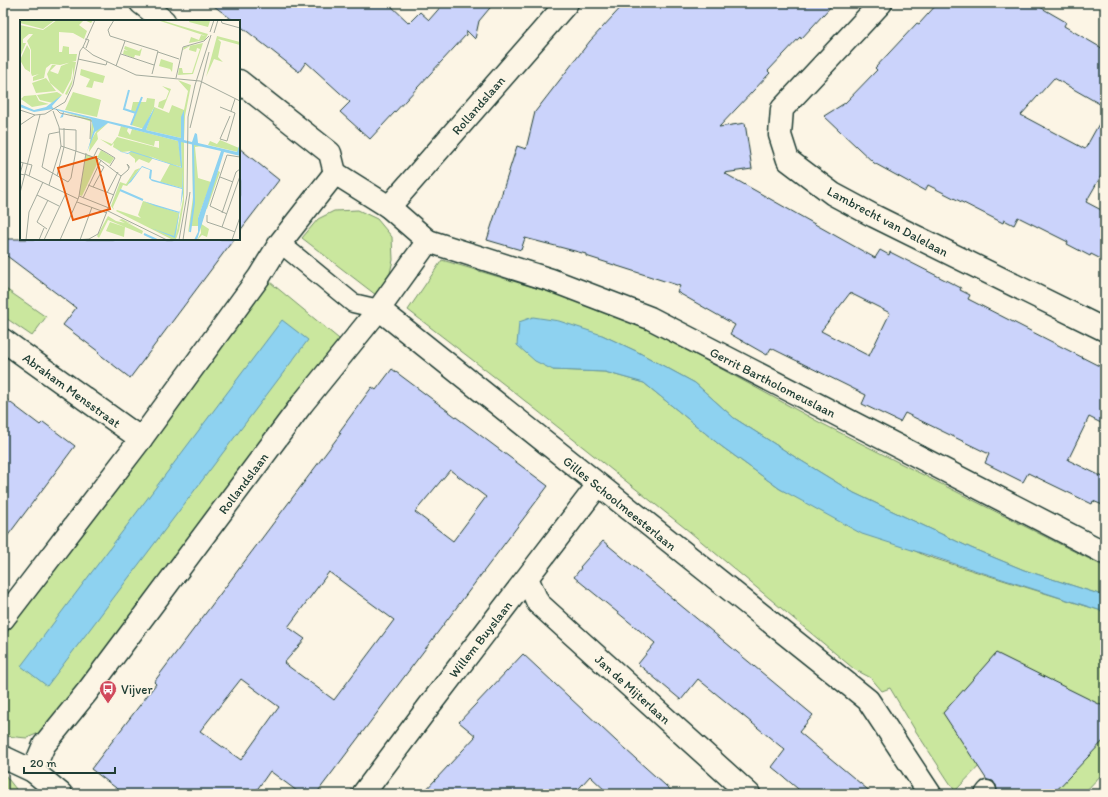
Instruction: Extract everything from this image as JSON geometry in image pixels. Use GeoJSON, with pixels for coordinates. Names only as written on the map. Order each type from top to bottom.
{"type":"FeatureCollection","features":[{"type":"Feature","properties":{"kind":"street"},"geometry":{"type":"LineString","coordinates":[[141,3],[163,20]]}},
{"type":"Feature","properties":{"kind":"street","name":"Rollandslaan"},"geometry":{"type":"LineString","coordinates":[[389,207],[567,3]]}},
{"type":"Feature","properties":{"kind":"street","name":"Lambrecht van Dalelaan"},"geometry":{"type":"LineString","coordinates":[[881,3],[782,109],[780,135],[788,160],[833,194],[874,216],[1105,330]]}},
{"type":"Feature","properties":{"kind":"street"},"geometry":{"type":"LineString","coordinates":[[240,82],[330,153],[335,173],[389,207],[428,241]]}},
{"type":"Feature","properties":{"kind":"street"},"geometry":{"type":"LineString","coordinates":[[3,619],[142,439],[259,277],[280,243],[335,173]]}},
{"type":"Feature","properties":{"kind":"street","name":"Rollandslaan"},"geometry":{"type":"LineString","coordinates":[[33,771],[44,745],[87,692],[302,404],[379,310],[428,241]]}},
{"type":"Feature","properties":{"kind":"street","name":"Gerrit Bartholomeuslaan"},"geometry":{"type":"LineString","coordinates":[[428,241],[551,280],[650,318],[1105,553]]}},
{"type":"Feature","properties":{"kind":"street","name":"Gilles Schoolmeesterlaan"},"geometry":{"type":"LineString","coordinates":[[379,310],[868,700],[930,794]]}},
{"type":"Feature","properties":{"kind":"street","name":"Abraham Mensstraat"},"geometry":{"type":"LineString","coordinates":[[3,340],[142,439]]}},
{"type":"Feature","properties":{"kind":"street","name":"Willem Buyslaan"},"geometry":{"type":"LineString","coordinates":[[363,794],[598,485]]}},
{"type":"Feature","properties":{"kind":"street","name":"Jan de Mijterlaan"},"geometry":{"type":"LineString","coordinates":[[527,578],[538,603],[748,794]]}},
{"type":"Feature","properties":{"kind":"street"},"geometry":{"type":"LineString","coordinates":[[3,757],[33,771],[61,794]]}},
{"type":"Feature","properties":{"kind":"lane","name":"Gilles Schoolmeesterlaan"},"geometry":{"type":"LineString","coordinates":[[280,243],[353,303],[379,310]]}},
{"type":"Feature","properties":{"kind":"green space"},"geometry":{"type":"Polygon","coordinates":[[[358,210],[377,219],[392,237],[393,260],[390,273],[376,295],[302,238],[318,219],[334,211],[358,210]]]}},
{"type":"Feature","properties":{"kind":"green space"},"geometry":{"type":"Polygon","coordinates":[[[442,260],[617,312],[817,421],[1105,567],[1105,596],[1024,570],[971,548],[854,493],[734,418],[695,383],[636,351],[602,335],[553,370],[605,372],[644,383],[721,446],[780,489],[926,556],[1105,612],[1105,771],[1083,794],[1008,794],[986,759],[955,791],[915,730],[890,688],[882,691],[871,678],[854,669],[690,532],[408,310],[442,260]]]}},
{"type":"Feature","properties":{"kind":"green space"},"geometry":{"type":"Polygon","coordinates":[[[270,282],[344,343],[46,730],[27,738],[3,735],[3,638],[270,282]]]}},
{"type":"Feature","properties":{"kind":"green space"},"geometry":{"type":"Polygon","coordinates":[[[3,287],[46,317],[32,336],[3,316],[3,287]]]}},
{"type":"Feature","properties":{"kind":"green space"},"geometry":{"type":"Polygon","coordinates":[[[3,775],[5,775],[16,789],[9,794],[3,794],[3,775]]]}},
{"type":"Feature","properties":{"kind":"water"},"geometry":{"type":"Polygon","coordinates":[[[533,317],[559,321],[602,335],[636,351],[695,383],[734,418],[854,493],[971,548],[1024,570],[1105,596],[1105,612],[862,534],[780,489],[721,446],[644,383],[605,372],[553,370],[535,361],[517,345],[519,322],[533,317]]]}},
{"type":"Feature","properties":{"kind":"water"},"geometry":{"type":"Polygon","coordinates":[[[282,320],[308,340],[47,686],[21,666],[282,320]]]}},
{"type":"Feature","properties":{"kind":"building"},"geometry":{"type":"Polygon","coordinates":[[[210,3],[388,3],[409,23],[420,12],[429,20],[444,3],[494,3],[479,21],[475,39],[467,31],[466,35],[370,139],[340,112],[350,102],[306,62],[299,72],[240,26],[240,20],[233,20],[210,3]]]}},
{"type":"Feature","properties":{"kind":"building"},"geometry":{"type":"Polygon","coordinates":[[[625,3],[834,3],[801,39],[800,37],[768,71],[770,73],[719,127],[745,123],[752,169],[724,173],[875,258],[880,250],[889,255],[890,252],[961,288],[960,290],[970,295],[968,299],[1105,369],[1105,425],[1089,417],[1068,460],[1105,478],[1105,506],[1093,501],[1092,504],[1028,473],[1023,482],[985,463],[989,454],[905,413],[900,422],[862,404],[866,395],[771,348],[767,355],[730,334],[735,325],[677,292],[680,286],[586,256],[586,254],[525,238],[521,250],[487,240],[517,146],[526,149],[535,112],[590,41],[625,3]],[[850,293],[821,331],[869,356],[890,313],[850,293]]]}},
{"type":"Feature","properties":{"kind":"building"},"geometry":{"type":"Polygon","coordinates":[[[938,3],[1033,3],[1066,22],[1064,26],[1105,50],[1105,107],[1054,78],[1021,115],[1085,149],[1105,113],[1105,169],[1086,202],[1105,212],[1105,261],[1091,254],[1090,256],[1067,244],[1068,242],[1018,217],[1014,225],[1004,220],[1003,223],[928,185],[925,191],[874,163],[824,116],[845,103],[877,70],[875,68],[938,3]]]}},
{"type":"Feature","properties":{"kind":"building"},"geometry":{"type":"Polygon","coordinates":[[[240,149],[279,180],[240,231],[240,149]]]}},
{"type":"Feature","properties":{"kind":"building"},"geometry":{"type":"Polygon","coordinates":[[[3,239],[233,240],[130,378],[63,325],[76,308],[3,253],[3,239]]]}},
{"type":"Feature","properties":{"kind":"building"},"geometry":{"type":"Polygon","coordinates":[[[392,369],[548,486],[316,794],[301,794],[270,771],[254,794],[124,794],[91,769],[156,684],[154,682],[341,433],[339,432],[372,387],[376,390],[392,369]],[[450,470],[415,512],[453,541],[486,497],[450,470]],[[329,572],[288,627],[305,639],[284,663],[334,700],[394,620],[329,572]],[[241,679],[200,731],[241,760],[279,707],[241,679]]]}},
{"type":"Feature","properties":{"kind":"building"},"geometry":{"type":"Polygon","coordinates":[[[3,397],[40,425],[43,422],[75,446],[3,542],[3,397]]]}},
{"type":"Feature","properties":{"kind":"building"},"geometry":{"type":"Polygon","coordinates":[[[603,541],[813,715],[799,732],[873,794],[804,794],[772,767],[785,750],[698,679],[681,700],[638,664],[655,643],[574,577],[581,568],[580,567],[603,541]]]}},
{"type":"Feature","properties":{"kind":"building"},"geometry":{"type":"Polygon","coordinates":[[[996,653],[1105,707],[1105,739],[1053,794],[996,794],[996,786],[993,781],[987,780],[943,713],[996,653]]]}},
{"type":"Feature","properties":{"kind":"building"},"geometry":{"type":"Polygon","coordinates":[[[523,654],[675,794],[609,794],[590,776],[574,794],[422,794],[476,736],[459,722],[523,654]]]}},
{"type":"Feature","properties":{"kind":"place","name":"Vijver"},"geometry":{"type":"Point","coordinates":[108,704]}}]}
